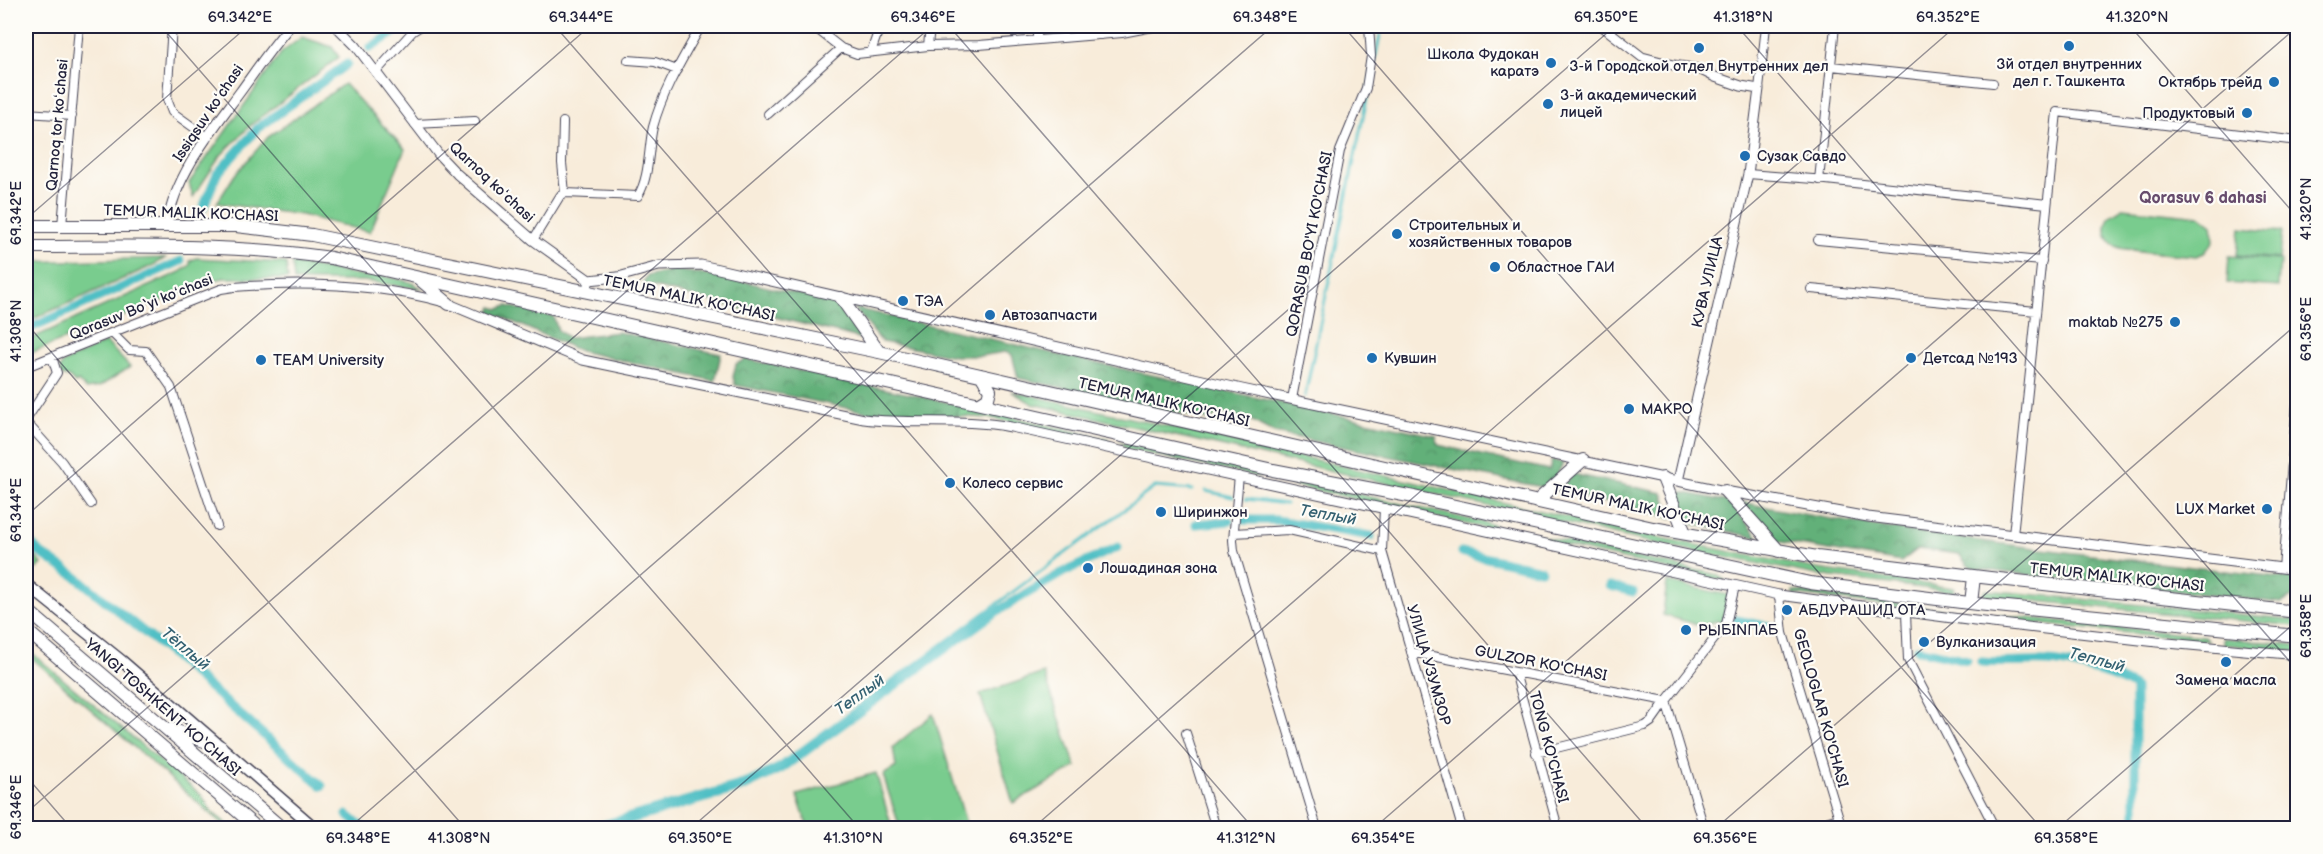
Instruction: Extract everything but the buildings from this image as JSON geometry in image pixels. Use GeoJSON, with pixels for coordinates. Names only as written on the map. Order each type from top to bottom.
{"type":"FeatureCollection","features":[{"type":"Feature","properties":{"kind":"highway","name":"TEMUR MALIK KO'CHASI"},"geometry":{"type":"LineString","coordinates":[[26,226],[186,225],[262,228],[320,236],[588,286],[1538,501],[1779,551],[1974,576],[2298,612]]}},
{"type":"Feature","properties":{"kind":"highway"},"geometry":{"type":"LineString","coordinates":[[26,247],[197,247],[307,254],[581,313],[1280,471],[1414,497],[1810,583],[1971,603],[2298,636]]}},
{"type":"Feature","properties":{"kind":"highway"},"geometry":{"type":"LineString","coordinates":[[414,276],[448,304]]}},
{"type":"Feature","properties":{"kind":"highway"},"geometry":{"type":"LineString","coordinates":[[581,313],[588,286]]}},
{"type":"Feature","properties":{"kind":"highway"},"geometry":{"type":"LineString","coordinates":[[841,298],[879,352]]}},
{"type":"Feature","properties":{"kind":"highway"},"geometry":{"type":"LineString","coordinates":[[980,403],[988,398],[990,390],[981,375]]}},
{"type":"Feature","properties":{"kind":"highway"},"geometry":{"type":"LineString","coordinates":[[1538,501],[1582,460]]}},
{"type":"Feature","properties":{"kind":"highway"},"geometry":{"type":"LineString","coordinates":[[1663,478],[1685,533]]}},
{"type":"Feature","properties":{"kind":"highway"},"geometry":{"type":"LineString","coordinates":[[1725,490],[1779,551]]}},
{"type":"Feature","properties":{"kind":"highway"},"geometry":{"type":"LineString","coordinates":[[1971,603],[1974,576]]}},
{"type":"Feature","properties":{"kind":"highway"},"geometry":{"type":"LineString","coordinates":[[2282,610],[2298,601]]}},
{"type":"Feature","properties":{"kind":"highway","name":"YANGI TOSHKENT KO‘CHASI"},"geometry":{"type":"LineString","coordinates":[[26,609],[282,828]]}},
{"type":"Feature","properties":{"kind":"highway","name":"YANGI TOSHKENT KO‘CHASI"},"geometry":{"type":"LineString","coordinates":[[26,630],[257,828]]}},
{"type":"Feature","properties":{"kind":"highway"},"geometry":{"type":"LineString","coordinates":[[163,726],[221,747]]}},
{"type":"Feature","properties":{"kind":"main road"},"geometry":{"type":"LineString","coordinates":[[26,584],[122,662],[315,828]]}},
{"type":"Feature","properties":{"kind":"street","name":"Qarnoq tor koʻchasi"},"geometry":{"type":"LineString","coordinates":[[62,226],[79,26]]}},
{"type":"Feature","properties":{"kind":"street"},"geometry":{"type":"LineString","coordinates":[[172,26],[166,93],[169,105],[172,112],[207,137]]}},
{"type":"Feature","properties":{"kind":"street","name":"Issiqsuv koʻchasi"},"geometry":{"type":"LineString","coordinates":[[167,225],[171,202],[188,167],[207,137],[290,26]]}},
{"type":"Feature","properties":{"kind":"street","name":"Qarnoq koʻchasi"},"geometry":{"type":"LineString","coordinates":[[336,26],[356,46],[415,124],[457,174],[588,286]]}},
{"type":"Feature","properties":{"kind":"street"},"geometry":{"type":"LineString","coordinates":[[376,72],[413,31],[421,26]]}},
{"type":"Feature","properties":{"kind":"street"},"geometry":{"type":"LineString","coordinates":[[533,240],[560,196],[565,193],[638,195],[645,175],[654,126],[669,82],[701,26]]}},
{"type":"Feature","properties":{"kind":"street"},"geometry":{"type":"LineString","coordinates":[[813,26],[841,48],[857,54],[928,46],[979,45],[1101,35],[1129,28],[1158,26]]}},
{"type":"Feature","properties":{"kind":"street"},"geometry":{"type":"LineString","coordinates":[[928,46],[930,26]]}},
{"type":"Feature","properties":{"kind":"street"},"geometry":{"type":"LineString","coordinates":[[1037,26],[1037,40]]}},
{"type":"Feature","properties":{"kind":"street"},"geometry":{"type":"LineString","coordinates":[[1100,26],[1101,35]]}},
{"type":"Feature","properties":{"kind":"street","name":"QORASUB BO'YI KO'CHASI"},"geometry":{"type":"LineString","coordinates":[[1292,399],[1340,151],[1366,88],[1371,56],[1370,26]]}},
{"type":"Feature","properties":{"kind":"street"},"geometry":{"type":"LineString","coordinates":[[1602,26],[1642,57],[1699,69],[1724,80],[1759,89],[1766,26]]}},
{"type":"Feature","properties":{"kind":"street"},"geometry":{"type":"LineString","coordinates":[[1819,180],[1835,26]]}},
{"type":"Feature","properties":{"kind":"street"},"geometry":{"type":"LineString","coordinates":[[871,52],[879,29]]}},
{"type":"Feature","properties":{"kind":"street"},"geometry":{"type":"LineString","coordinates":[[768,114],[841,48]]}},
{"type":"Feature","properties":{"kind":"street"},"geometry":{"type":"LineString","coordinates":[[628,60],[655,62],[677,70]]}},
{"type":"Feature","properties":{"kind":"street"},"geometry":{"type":"LineString","coordinates":[[1831,66],[1994,83]]}},
{"type":"Feature","properties":{"kind":"street","name":"КУВА УЛИЦА"},"geometry":{"type":"LineString","coordinates":[[1678,481],[1748,174],[1759,89]]}},
{"type":"Feature","properties":{"kind":"street"},"geometry":{"type":"LineString","coordinates":[[2013,535],[2057,112],[2298,141]]}},
{"type":"Feature","properties":{"kind":"street"},"geometry":{"type":"LineString","coordinates":[[26,113],[72,116]]}},
{"type":"Feature","properties":{"kind":"street"},"geometry":{"type":"LineString","coordinates":[[415,124],[475,121]]}},
{"type":"Feature","properties":{"kind":"street"},"geometry":{"type":"LineString","coordinates":[[563,122],[562,164],[565,193]]}},
{"type":"Feature","properties":{"kind":"street"},"geometry":{"type":"LineString","coordinates":[[1748,174],[2047,204]]}},
{"type":"Feature","properties":{"kind":"street"},"geometry":{"type":"LineString","coordinates":[[1818,240],[2042,261]]}},
{"type":"Feature","properties":{"kind":"street"},"geometry":{"type":"LineString","coordinates":[[588,286],[659,266],[691,264],[1292,399],[1725,490],[1868,517],[2298,570]]}},
{"type":"Feature","properties":{"kind":"street","name":"Qorasuv Bo‘yi koʻchasi"},"geometry":{"type":"LineString","coordinates":[[26,367],[221,289],[234,287],[333,286],[378,289],[404,292],[448,304]]}},
{"type":"Feature","properties":{"kind":"street"},"geometry":{"type":"LineString","coordinates":[[1811,289],[2036,311]]}},
{"type":"Feature","properties":{"kind":"street"},"geometry":{"type":"LineString","coordinates":[[448,304],[583,360],[864,419],[989,423],[1779,595],[1906,613],[2147,641],[2298,655]]}},
{"type":"Feature","properties":{"kind":"street"},"geometry":{"type":"LineString","coordinates":[[113,334],[129,350],[146,351],[171,387],[217,526]]}},
{"type":"Feature","properties":{"kind":"street"},"geometry":{"type":"LineString","coordinates":[[52,357],[57,372],[26,421],[62,462],[91,504]]}},
{"type":"Feature","properties":{"kind":"street"},"geometry":{"type":"LineString","coordinates":[[2283,568],[2298,392]]}},
{"type":"Feature","properties":{"kind":"street"},"geometry":{"type":"LineString","coordinates":[[1106,431],[1122,451]]}},
{"type":"Feature","properties":{"kind":"street"},"geometry":{"type":"LineString","coordinates":[[1263,481],[1280,471]]}},
{"type":"Feature","properties":{"kind":"street"},"geometry":{"type":"LineString","coordinates":[[1239,476],[1234,551],[1317,828]]}},
{"type":"Feature","properties":{"kind":"street","name":"УЛИЦА УЗУМЗОР"},"geometry":{"type":"LineString","coordinates":[[1384,508],[1382,551],[1462,828]]}},
{"type":"Feature","properties":{"kind":"street"},"geometry":{"type":"LineString","coordinates":[[1234,533],[1289,530],[1382,551]]}},
{"type":"Feature","properties":{"kind":"street"},"geometry":{"type":"LineString","coordinates":[[1536,753],[1645,726],[1651,722],[1726,624],[1735,586]]}},
{"type":"Feature","properties":{"kind":"street","name":"GEOLOGLAR KO'CHASI"},"geometry":{"type":"LineString","coordinates":[[1779,595],[1784,633],[1842,828]]}},
{"type":"Feature","properties":{"kind":"street"},"geometry":{"type":"LineString","coordinates":[[1906,613],[1908,660],[1995,828]]}},
{"type":"Feature","properties":{"kind":"street","name":"GULZOR KO'CHASI"},"geometry":{"type":"LineString","coordinates":[[1411,652],[1666,701]]}},
{"type":"Feature","properties":{"kind":"street","name":"TONG KO'CHASI"},"geometry":{"type":"LineString","coordinates":[[1515,672],[1558,828]]}},
{"type":"Feature","properties":{"kind":"street"},"geometry":{"type":"LineString","coordinates":[[1666,701],[1704,828]]}},
{"type":"Feature","properties":{"kind":"street"},"geometry":{"type":"LineString","coordinates":[[1186,734],[1216,828]]}},
{"type":"Feature","properties":{"kind":"street"},"geometry":{"type":"LineString","coordinates":[[1804,828],[1839,818]]}},
{"type":"Feature","properties":{"kind":"green space"},"geometry":{"type":"Polygon","coordinates":[[[302,37],[332,47],[339,57],[251,125],[221,155],[193,197],[189,183],[281,53],[302,37]]]}},
{"type":"Feature","properties":{"kind":"green space"},"geometry":{"type":"Polygon","coordinates":[[[344,84],[405,149],[370,232],[301,215],[217,203],[234,176],[268,137],[344,84]]]}},
{"type":"Feature","properties":{"kind":"green space"},"geometry":{"type":"Polygon","coordinates":[[[2123,208],[2200,216],[2212,225],[2214,241],[2204,253],[2196,256],[2115,246],[2107,236],[2107,224],[2110,216],[2123,208]]]}},
{"type":"Feature","properties":{"kind":"green space"},"geometry":{"type":"Polygon","coordinates":[[[2240,228],[2282,232],[2279,259],[2237,255],[2240,228]]]}},
{"type":"Feature","properties":{"kind":"green space"},"geometry":{"type":"Polygon","coordinates":[[[2229,256],[2280,260],[2278,287],[2227,283],[2229,256]]]}},
{"type":"Feature","properties":{"kind":"green space"},"geometry":{"type":"Polygon","coordinates":[[[165,258],[154,265],[26,322],[26,262],[165,258]]]}},
{"type":"Feature","properties":{"kind":"green space"},"geometry":{"type":"Polygon","coordinates":[[[196,258],[286,263],[288,279],[224,278],[211,281],[26,355],[26,341],[180,272],[196,258]]]}},
{"type":"Feature","properties":{"kind":"green space"},"geometry":{"type":"Polygon","coordinates":[[[292,263],[368,277],[370,273],[410,282],[423,289],[363,281],[294,281],[292,263]]]}},
{"type":"Feature","properties":{"kind":"green space"},"geometry":{"type":"Polygon","coordinates":[[[673,270],[725,277],[841,304],[863,339],[642,284],[647,276],[673,270]]]}},
{"type":"Feature","properties":{"kind":"green space"},"geometry":{"type":"Polygon","coordinates":[[[507,306],[553,316],[558,330],[569,338],[618,332],[721,354],[715,381],[580,351],[490,312],[492,307],[499,309],[507,306]]]}},
{"type":"Feature","properties":{"kind":"green space"},"geometry":{"type":"Polygon","coordinates":[[[854,308],[1436,436],[1438,445],[1549,470],[1552,460],[1563,463],[1556,477],[1546,488],[1274,433],[1249,419],[1220,413],[1210,420],[1018,378],[1012,355],[1005,352],[980,356],[954,356],[882,342],[854,308]]]}},
{"type":"Feature","properties":{"kind":"green space"},"geometry":{"type":"Polygon","coordinates":[[[106,342],[130,367],[99,387],[86,389],[78,381],[75,383],[69,377],[61,375],[60,368],[63,363],[106,342]]]}},
{"type":"Feature","properties":{"kind":"green space"},"geometry":{"type":"Polygon","coordinates":[[[746,359],[961,405],[955,416],[881,415],[735,385],[733,377],[736,364],[746,359]]]}},
{"type":"Feature","properties":{"kind":"green space"},"geometry":{"type":"Polygon","coordinates":[[[1011,391],[1656,537],[1817,569],[1953,588],[1956,592],[1817,575],[1653,543],[1033,404],[1011,391]]]}},
{"type":"Feature","properties":{"kind":"green space"},"geometry":{"type":"Polygon","coordinates":[[[961,405],[1107,439],[1113,445],[991,418],[955,416],[961,405]]]}},
{"type":"Feature","properties":{"kind":"green space"},"geometry":{"type":"Polygon","coordinates":[[[1120,442],[1266,473],[1258,477],[1126,449],[1120,442]]]}},
{"type":"Feature","properties":{"kind":"green space"},"geometry":{"type":"Polygon","coordinates":[[[1573,474],[1663,493],[1672,518],[1558,491],[1573,474]]]}},
{"type":"Feature","properties":{"kind":"green space"},"geometry":{"type":"Polygon","coordinates":[[[1282,477],[1495,525],[1493,530],[1274,481],[1282,477]]]}},
{"type":"Feature","properties":{"kind":"green space"},"geometry":{"type":"Polygon","coordinates":[[[1673,490],[1729,502],[1759,538],[1688,523],[1673,490]]]}},
{"type":"Feature","properties":{"kind":"green space"},"geometry":{"type":"Polygon","coordinates":[[[1742,502],[1831,519],[1951,537],[2297,579],[2297,594],[2282,603],[1975,569],[1967,565],[1959,554],[1918,549],[1901,562],[1775,541],[1742,502]]]}},
{"type":"Feature","properties":{"kind":"green space"},"geometry":{"type":"Polygon","coordinates":[[[1529,534],[1718,575],[1727,582],[1528,538],[1529,534]]]}},
{"type":"Feature","properties":{"kind":"green space"},"geometry":{"type":"Polygon","coordinates":[[[26,547],[42,564],[37,569],[26,559],[26,547]]]}},
{"type":"Feature","properties":{"kind":"green space"},"geometry":{"type":"Polygon","coordinates":[[[1667,582],[1729,595],[1722,622],[1716,621],[1702,626],[1663,615],[1667,582]]]}},
{"type":"Feature","properties":{"kind":"green space"},"geometry":{"type":"Polygon","coordinates":[[[1986,590],[2297,620],[2297,626],[1985,596],[1983,593],[1986,590]]]}},
{"type":"Feature","properties":{"kind":"green space"},"geometry":{"type":"Polygon","coordinates":[[[1793,591],[1963,612],[1966,616],[1793,594],[1793,591]]]}},
{"type":"Feature","properties":{"kind":"green space"},"geometry":{"type":"Polygon","coordinates":[[[2000,615],[2203,636],[2208,641],[1999,620],[2000,615]]]}},
{"type":"Feature","properties":{"kind":"green space"},"geometry":{"type":"Polygon","coordinates":[[[2223,638],[2297,645],[2297,652],[2223,644],[2223,638]]]}},
{"type":"Feature","properties":{"kind":"green space"},"geometry":{"type":"Polygon","coordinates":[[[26,648],[201,795],[212,812],[232,828],[227,828],[26,653],[26,648]]]}},
{"type":"Feature","properties":{"kind":"green space"},"geometry":{"type":"Polygon","coordinates":[[[1044,673],[1076,767],[1013,803],[980,694],[1044,673]]]}},
{"type":"Feature","properties":{"kind":"green space"},"geometry":{"type":"Polygon","coordinates":[[[933,714],[966,823],[955,828],[900,828],[883,775],[896,767],[893,747],[933,714]]]}},
{"type":"Feature","properties":{"kind":"green space"},"geometry":{"type":"Polygon","coordinates":[[[876,773],[892,828],[808,828],[797,795],[876,773]]]}},
{"type":"Feature","properties":{"kind":"waterway"},"geometry":{"type":"LineString","coordinates":[[370,48],[404,26]]}},
{"type":"Feature","properties":{"kind":"waterway"},"geometry":{"type":"LineString","coordinates":[[1305,396],[1382,26]]}},
{"type":"Feature","properties":{"kind":"waterway"},"geometry":{"type":"LineString","coordinates":[[203,208],[217,174],[258,128],[347,64]]}},
{"type":"Feature","properties":{"kind":"waterway"},"geometry":{"type":"LineString","coordinates":[[26,330],[181,261]]}},
{"type":"Feature","properties":{"kind":"waterway"},"geometry":{"type":"LineString","coordinates":[[582,828],[747,780],[780,764],[1155,487],[1192,490]]}},
{"type":"Feature","properties":{"kind":"waterway"},"geometry":{"type":"LineString","coordinates":[[1206,491],[1233,497]]}},
{"type":"Feature","properties":{"kind":"waterway"},"geometry":{"type":"LineString","coordinates":[[1246,499],[1286,504]]}},
{"type":"Feature","properties":{"kind":"waterway","name":"Теплый"},"geometry":{"type":"LineString","coordinates":[[1244,520],[1276,520],[1371,536]]}},
{"type":"Feature","properties":{"kind":"waterway","name":"Теплый"},"geometry":{"type":"LineString","coordinates":[[1196,524],[1229,521]]}},
{"type":"Feature","properties":{"kind":"waterway","name":"Тёплый"},"geometry":{"type":"LineString","coordinates":[[26,538],[39,552],[75,576],[171,654],[322,786]]}},
{"type":"Feature","properties":{"kind":"waterway","name":"Теплый"},"geometry":{"type":"LineString","coordinates":[[601,828],[744,787],[781,769],[994,613],[1062,573],[1118,547]]}},
{"type":"Feature","properties":{"kind":"waterway","name":"Теплый"},"geometry":{"type":"LineString","coordinates":[[1461,552],[1541,570]]}},
{"type":"Feature","properties":{"kind":"waterway","name":"Теплый"},"geometry":{"type":"LineString","coordinates":[[1610,586],[1633,592]]}},
{"type":"Feature","properties":{"kind":"waterway","name":"Теплый"},"geometry":{"type":"LineString","coordinates":[[1736,620],[1772,627]]}},
{"type":"Feature","properties":{"kind":"waterway","name":"Теплый"},"geometry":{"type":"LineString","coordinates":[[1917,649],[1967,660]]}},
{"type":"Feature","properties":{"kind":"waterway","name":"Теплый"},"geometry":{"type":"LineString","coordinates":[[1981,662],[2066,664],[2106,674],[2135,688],[2135,828]]}},
{"type":"Feature","properties":{"kind":"waterway","name":"Тёплый"},"geometry":{"type":"LineString","coordinates":[[347,815],[363,828]]}},
{"type":"Feature","properties":{"kind":"place","name":"3й отдел внутренних дел г. Ташкента"},"geometry":{"type":"Point","coordinates":[2069,46]}},
{"type":"Feature","properties":{"kind":"place","name":"3-й Городской отдел Внутренних дел"},"geometry":{"type":"Point","coordinates":[1699,48]}},
{"type":"Feature","properties":{"kind":"place","name":"Школа Фудокан каратэ"},"geometry":{"type":"Point","coordinates":[1551,63]}},
{"type":"Feature","properties":{"kind":"place","name":"Октябрь трейд"},"geometry":{"type":"Point","coordinates":[2274,82]}},
{"type":"Feature","properties":{"kind":"place","name":"3-й академический лицей"},"geometry":{"type":"Point","coordinates":[1548,104]}},
{"type":"Feature","properties":{"kind":"place","name":"Продуктовый"},"geometry":{"type":"Point","coordinates":[2247,113]}},
{"type":"Feature","properties":{"kind":"place","name":"Сузак Савдо"},"geometry":{"type":"Point","coordinates":[1745,156]}},
{"type":"Feature","properties":{"kind":"place","name":"Строительных и хозяйственных товаров"},"geometry":{"type":"Point","coordinates":[1397,234]}},
{"type":"Feature","properties":{"kind":"place","name":"Областное ГАИ"},"geometry":{"type":"Point","coordinates":[1495,267]}},
{"type":"Feature","properties":{"kind":"place","name":"ТЭА"},"geometry":{"type":"Point","coordinates":[903,301]}},
{"type":"Feature","properties":{"kind":"place","name":"Автозапчасти"},"geometry":{"type":"Point","coordinates":[990,315]}},
{"type":"Feature","properties":{"kind":"place","name":"maktab №275"},"geometry":{"type":"Point","coordinates":[2175,322]}},
{"type":"Feature","properties":{"kind":"place","name":"Кувшин"},"geometry":{"type":"Point","coordinates":[1372,358]}},
{"type":"Feature","properties":{"kind":"place","name":"Детсад №193"},"geometry":{"type":"Point","coordinates":[1911,358]}},
{"type":"Feature","properties":{"kind":"place","name":"TEAM University"},"geometry":{"type":"Point","coordinates":[261,360]}},
{"type":"Feature","properties":{"kind":"place","name":"МАКРО"},"geometry":{"type":"Point","coordinates":[1629,409]}},
{"type":"Feature","properties":{"kind":"place","name":"Колесо сервис"},"geometry":{"type":"Point","coordinates":[950,483]}},
{"type":"Feature","properties":{"kind":"place","name":"LUX Market"},"geometry":{"type":"Point","coordinates":[2267,509]}},
{"type":"Feature","properties":{"kind":"place","name":"Ширинжон"},"geometry":{"type":"Point","coordinates":[1161,512]}},
{"type":"Feature","properties":{"kind":"place","name":"Лошадиная зона"},"geometry":{"type":"Point","coordinates":[1088,568]}},
{"type":"Feature","properties":{"kind":"place","name":"АБДУРАШИД ОТА"},"geometry":{"type":"Point","coordinates":[1787,610]}},
{"type":"Feature","properties":{"kind":"place","name":"РЫБINПАБ"},"geometry":{"type":"Point","coordinates":[1686,630]}},
{"type":"Feature","properties":{"kind":"place","name":"Вулканизация"},"geometry":{"type":"Point","coordinates":[1924,642]}},
{"type":"Feature","properties":{"kind":"place","name":"Замена масла"},"geometry":{"type":"Point","coordinates":[2226,662]}},
{"type":"Feature","properties":{"kind":"district","name":"Qorasuv 6 dahasi"},"geometry":{"type":"Point","coordinates":[2203,197]}}]}
